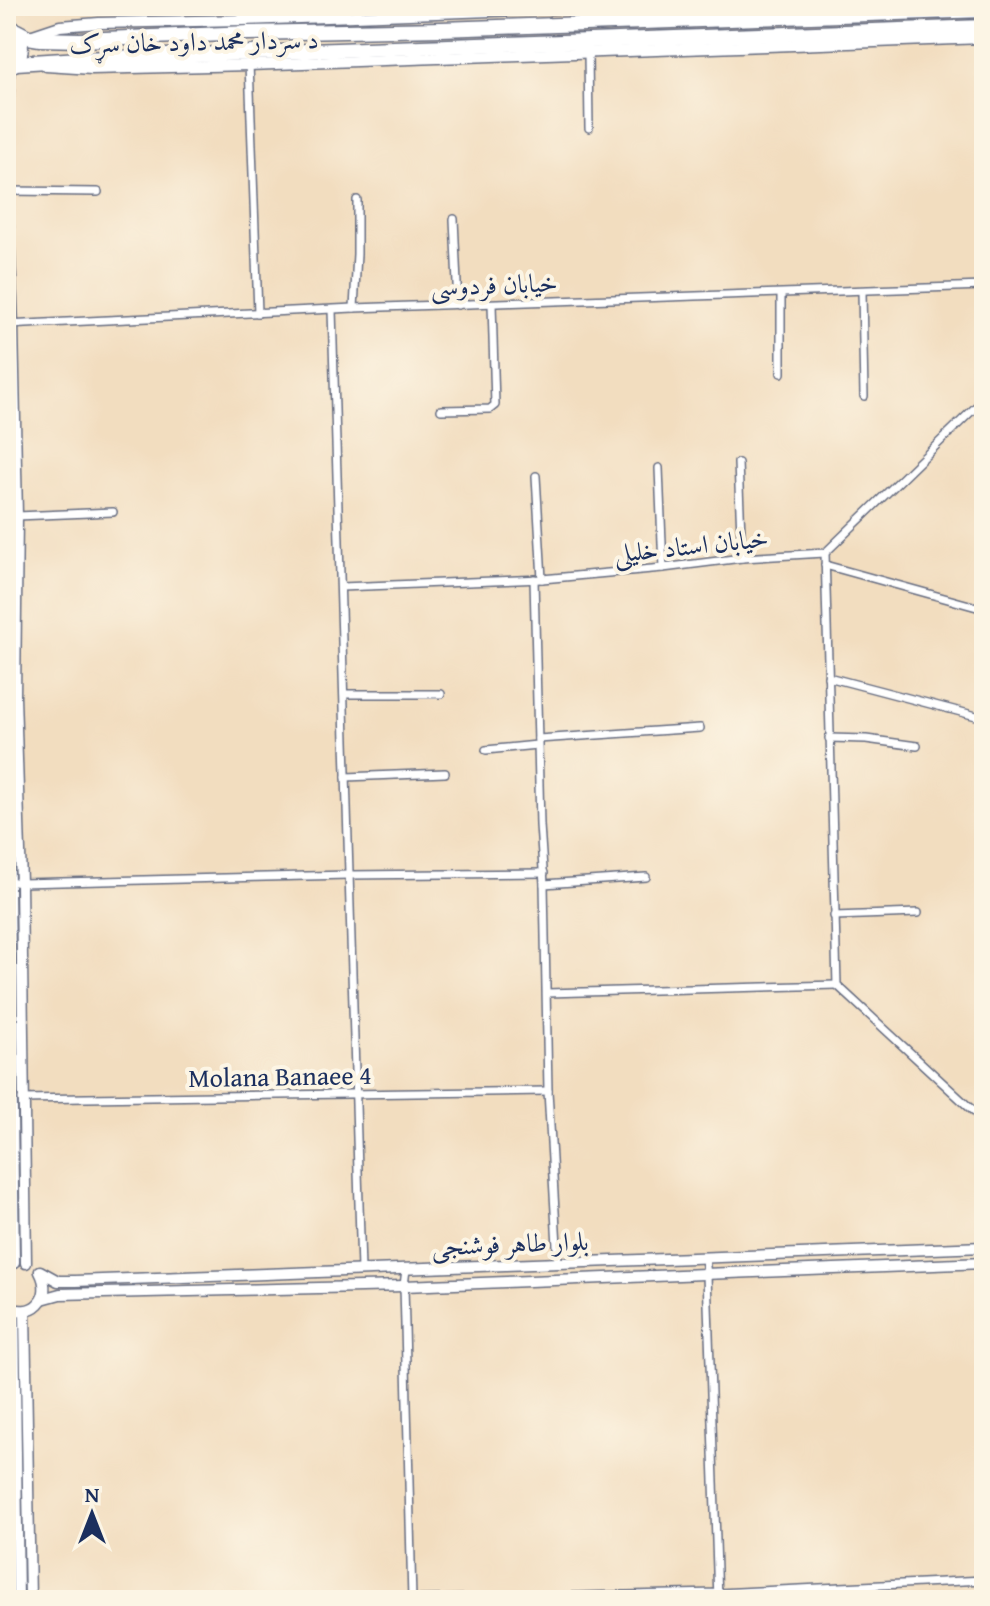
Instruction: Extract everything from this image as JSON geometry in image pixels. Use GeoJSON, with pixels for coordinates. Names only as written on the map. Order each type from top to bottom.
{"type":"FeatureCollection","features":[{"type":"Feature","properties":{"kind":"highway","name":"د سردار محمد داود خان سړک"},"geometry":{"type":"LineString","coordinates":[[9,27],[28,37],[80,40],[441,21],[984,10]]}},
{"type":"Feature","properties":{"kind":"highway"},"geometry":{"type":"LineString","coordinates":[[441,21],[442,47]]}},
{"type":"Feature","properties":{"kind":"highway"},"geometry":{"type":"LineString","coordinates":[[9,27],[22,45],[15,66]]}},
{"type":"Feature","properties":{"kind":"highway","name":"د سردار محمد داود خان سړک"},"geometry":{"type":"LineString","coordinates":[[15,66],[80,59],[249,59],[442,47],[984,27]]}},
{"type":"Feature","properties":{"kind":"street"},"geometry":{"type":"LineString","coordinates":[[441,21],[633,6]]}},
{"type":"Feature","properties":{"kind":"street","name":"د سردار محمد داود خان سړک"},"geometry":{"type":"LineString","coordinates":[[249,59],[588,53],[984,38]]}},
{"type":"Feature","properties":{"kind":"street"},"geometry":{"type":"LineString","coordinates":[[588,53],[589,128]]}},
{"type":"Feature","properties":{"kind":"street"},"geometry":{"type":"LineString","coordinates":[[249,59],[258,313]]}},
{"type":"Feature","properties":{"kind":"street"},"geometry":{"type":"LineString","coordinates":[[6,665],[11,796],[21,883],[18,1099],[10,1265],[26,1263],[18,1099],[8,991],[8,881],[11,796],[15,697],[17,516],[7,191],[8,99],[15,66]]}},
{"type":"Feature","properties":{"kind":"street"},"geometry":{"type":"LineString","coordinates":[[7,191],[98,192]]}},
{"type":"Feature","properties":{"kind":"street"},"geometry":{"type":"LineString","coordinates":[[354,308],[357,200]]}},
{"type":"Feature","properties":{"kind":"street"},"geometry":{"type":"LineString","coordinates":[[454,219],[458,305]]}},
{"type":"Feature","properties":{"kind":"street","name":"خیابان فردوسی"},"geometry":{"type":"LineString","coordinates":[[9,324],[354,308],[984,286]]}},
{"type":"Feature","properties":{"kind":"street"},"geometry":{"type":"LineString","coordinates":[[862,291],[864,396]]}},
{"type":"Feature","properties":{"kind":"street"},"geometry":{"type":"LineString","coordinates":[[781,294],[781,373]]}},
{"type":"Feature","properties":{"kind":"street"},"geometry":{"type":"LineString","coordinates":[[441,410],[490,409],[495,405],[492,304]]}},
{"type":"Feature","properties":{"kind":"street"},"geometry":{"type":"LineString","coordinates":[[332,310],[361,1270]]}},
{"type":"Feature","properties":{"kind":"street"},"geometry":{"type":"LineString","coordinates":[[837,985],[825,553],[984,399]]}},
{"type":"Feature","properties":{"kind":"street"},"geometry":{"type":"LineString","coordinates":[[738,463],[742,558]]}},
{"type":"Feature","properties":{"kind":"street"},"geometry":{"type":"LineString","coordinates":[[659,468],[663,568]]}},
{"type":"Feature","properties":{"kind":"street"},"geometry":{"type":"LineString","coordinates":[[536,476],[538,742],[548,1091],[558,1263]]}},
{"type":"Feature","properties":{"kind":"street"},"geometry":{"type":"LineString","coordinates":[[17,516],[113,512]]}},
{"type":"Feature","properties":{"kind":"street","name":"خیابان استاد خلیلی"},"geometry":{"type":"LineString","coordinates":[[341,587],[538,579],[742,558],[825,553]]}},
{"type":"Feature","properties":{"kind":"street"},"geometry":{"type":"LineString","coordinates":[[825,565],[984,609]]}},
{"type":"Feature","properties":{"kind":"street"},"geometry":{"type":"LineString","coordinates":[[828,677],[984,718]]}},
{"type":"Feature","properties":{"kind":"street"},"geometry":{"type":"LineString","coordinates":[[344,694],[441,694]]}},
{"type":"Feature","properties":{"kind":"street"},"geometry":{"type":"LineString","coordinates":[[486,750],[538,742],[700,728]]}},
{"type":"Feature","properties":{"kind":"street"},"geometry":{"type":"LineString","coordinates":[[829,738],[917,746]]}},
{"type":"Feature","properties":{"kind":"street"},"geometry":{"type":"LineString","coordinates":[[346,777],[445,773]]}},
{"type":"Feature","properties":{"kind":"street"},"geometry":{"type":"LineString","coordinates":[[8,881],[544,873]]}},
{"type":"Feature","properties":{"kind":"street"},"geometry":{"type":"LineString","coordinates":[[544,884],[646,877]]}},
{"type":"Feature","properties":{"kind":"street"},"geometry":{"type":"LineString","coordinates":[[834,916],[918,913]]}},
{"type":"Feature","properties":{"kind":"street"},"geometry":{"type":"LineString","coordinates":[[547,993],[837,985],[984,1121]]}},
{"type":"Feature","properties":{"kind":"street","name":"Molana Banaee 4"},"geometry":{"type":"LineString","coordinates":[[18,1099],[548,1091]]}},
{"type":"Feature","properties":{"kind":"street","name":"بلوار طاهر فوشنجی"},"geometry":{"type":"LineString","coordinates":[[26,1263],[58,1281],[984,1247]]}},
{"type":"Feature","properties":{"kind":"street"},"geometry":{"type":"LineString","coordinates":[[705,1258],[718,1597]]}},
{"type":"Feature","properties":{"kind":"street","name":"بلوار طاهر فوشنجی"},"geometry":{"type":"LineString","coordinates":[[42,1299],[60,1294],[404,1286],[984,1263]]}},
{"type":"Feature","properties":{"kind":"street"},"geometry":{"type":"LineString","coordinates":[[406,1269],[412,1600]]}},
{"type":"Feature","properties":{"kind":"street"},"geometry":{"type":"LineString","coordinates":[[15,1309],[32,1308],[42,1299],[45,1288],[40,1271]]}},
{"type":"Feature","properties":{"kind":"street"},"geometry":{"type":"LineString","coordinates":[[15,1309],[18,1600]]}},
{"type":"Feature","properties":{"kind":"street"},"geometry":{"type":"LineString","coordinates":[[15,1309],[30,1600]]}},
{"type":"Feature","properties":{"kind":"street"},"geometry":{"type":"LineString","coordinates":[[399,1600],[718,1597],[984,1580]]}}]}
